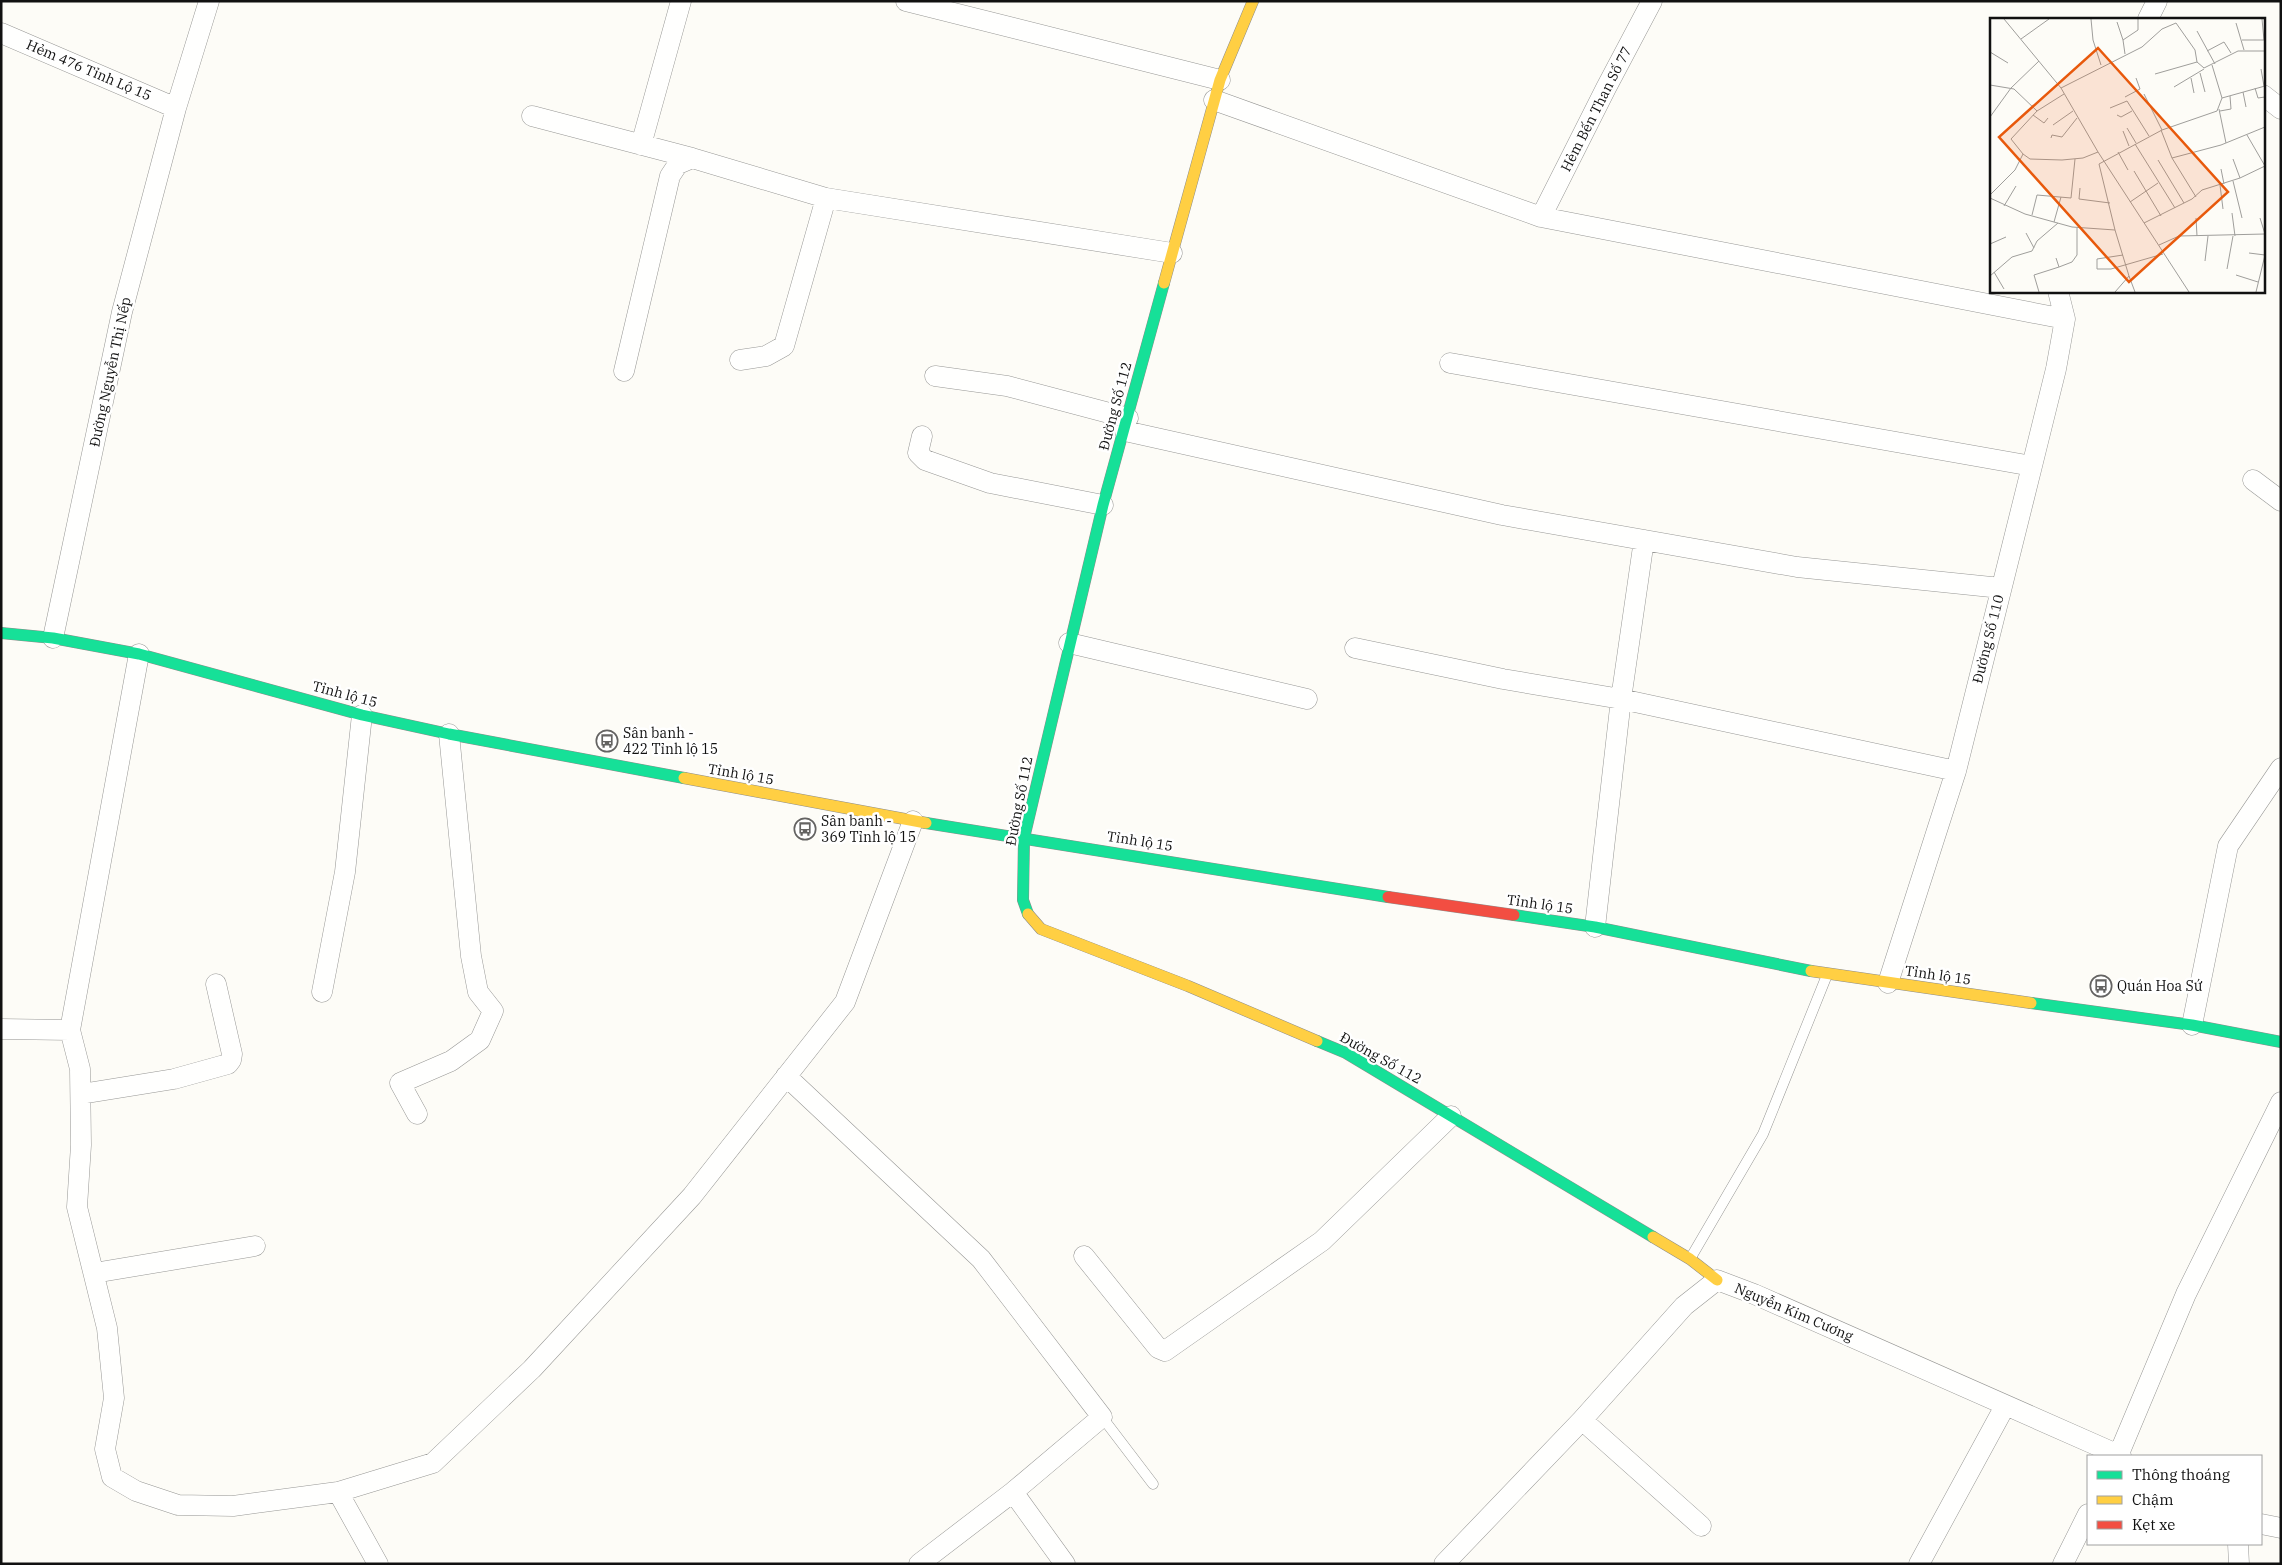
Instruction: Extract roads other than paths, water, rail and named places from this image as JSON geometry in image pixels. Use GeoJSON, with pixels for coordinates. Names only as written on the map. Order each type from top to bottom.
{"type":"FeatureCollection","features":[{"type":"Feature","properties":{"kind":"main road","name":"Đường Số 112"},"geometry":{"type":"LineString","coordinates":[[1253,1],[1220,80],[1214,100],[1103,505],[1024,838],[1023,900],[1029,916],[1041,929],[1188,986],[1346,1053],[1690,1259],[1717,1280]]}},
{"type":"Feature","properties":{"kind":"main road","name":"Tỉnh lộ 15"},"geometry":{"type":"LineString","coordinates":[[1,633],[54,638],[139,654],[362,715],[449,734],[913,821],[1387,897],[1595,927],[1827,974],[2192,1025],[2281,1042]]}},
{"type":"Feature","properties":{"kind":"street","name":"Đường Nguyễn Thị Nếp"},"geometry":{"type":"LineString","coordinates":[[54,638],[122,312],[176,108],[209,1]]}},
{"type":"Feature","properties":{"kind":"street"},"geometry":{"type":"LineString","coordinates":[[641,145],[681,1]]}},
{"type":"Feature","properties":{"kind":"street"},"geometry":{"type":"LineString","coordinates":[[906,1],[1220,80]]}},
{"type":"Feature","properties":{"kind":"street","name":"Hẻm Bến Than Số 77"},"geometry":{"type":"LineString","coordinates":[[1542,217],[1606,88],[1652,1]]}},
{"type":"Feature","properties":{"kind":"street","name":"Hẻm 476 Tỉnh Lộ 15"},"geometry":{"type":"LineString","coordinates":[[1,33],[176,108]]}},
{"type":"Feature","properties":{"kind":"street"},"geometry":{"type":"LineString","coordinates":[[2264,96],[2281,109]]}},
{"type":"Feature","properties":{"kind":"street"},"geometry":{"type":"LineString","coordinates":[[1214,100],[1542,217],[2065,319]]}},
{"type":"Feature","properties":{"kind":"street"},"geometry":{"type":"LineString","coordinates":[[532,116],[692,158],[826,198],[1172,253]]}},
{"type":"Feature","properties":{"kind":"street"},"geometry":{"type":"LineString","coordinates":[[624,371],[670,176],[678,164],[692,158]]}},
{"type":"Feature","properties":{"kind":"street"},"geometry":{"type":"LineString","coordinates":[[740,360],[766,356],[784,346],[826,198]]}},
{"type":"Feature","properties":{"kind":"street","name":"Đường Số 110"},"geometry":{"type":"LineString","coordinates":[[1888,983],[1956,770],[2056,370],[2065,319],[2058,292]]}},
{"type":"Feature","properties":{"kind":"street"},"geometry":{"type":"LineString","coordinates":[[1450,363],[2032,466]]}},
{"type":"Feature","properties":{"kind":"street"},"geometry":{"type":"LineString","coordinates":[[935,376],[1007,386],[1126,424],[1502,515],[1796,566],[2001,588]]}},
{"type":"Feature","properties":{"kind":"street"},"geometry":{"type":"LineString","coordinates":[[922,436],[918,453],[925,460],[990,483],[1103,505]]}},
{"type":"Feature","properties":{"kind":"street"},"geometry":{"type":"LineString","coordinates":[[2253,480],[2281,501]]}},
{"type":"Feature","properties":{"kind":"street"},"geometry":{"type":"LineString","coordinates":[[1595,927],[1621,699],[1644,540]]}},
{"type":"Feature","properties":{"kind":"street"},"geometry":{"type":"LineString","coordinates":[[1069,643],[1306,698]]}},
{"type":"Feature","properties":{"kind":"street"},"geometry":{"type":"LineString","coordinates":[[1355,648],[1503,679],[1621,699],[1956,770]]}},
{"type":"Feature","properties":{"kind":"street"},"geometry":{"type":"LineString","coordinates":[[139,654],[70,1030],[80,1069],[81,1094],[81,1145],[77,1207],[107,1328],[114,1398],[105,1449],[112,1476],[136,1491],[178,1505],[233,1506],[338,1492],[433,1463],[532,1369],[692,1196],[845,1002],[913,821]]}},
{"type":"Feature","properties":{"kind":"street"},"geometry":{"type":"LineString","coordinates":[[322,992],[345,872],[362,715]]}},
{"type":"Feature","properties":{"kind":"street"},"geometry":{"type":"LineString","coordinates":[[417,1114],[400,1083],[451,1061],[480,1040],[493,1012],[478,992],[471,956],[449,734]]}},
{"type":"Feature","properties":{"kind":"street"},"geometry":{"type":"LineString","coordinates":[[2192,1025],[2228,846],[2281,768]]}},
{"type":"Feature","properties":{"kind":"street"},"geometry":{"type":"LineString","coordinates":[[81,1094],[174,1079],[228,1064],[232,1054],[216,984]]}},
{"type":"Feature","properties":{"kind":"street"},"geometry":{"type":"LineString","coordinates":[[1,1029],[70,1030]]}},
{"type":"Feature","properties":{"kind":"street"},"geometry":{"type":"LineString","coordinates":[[786,1076],[981,1259],[1102,1417],[1013,1492],[919,1564]]}},
{"type":"Feature","properties":{"kind":"street"},"geometry":{"type":"LineString","coordinates":[[2119,1455],[2186,1294],[2281,1102]]}},
{"type":"Feature","properties":{"kind":"street"},"geometry":{"type":"LineString","coordinates":[[1084,1256],[1158,1348],[1164,1351],[1322,1241],[1451,1116]]}},
{"type":"Feature","properties":{"kind":"street"},"geometry":{"type":"LineString","coordinates":[[94,1273],[254,1246]]}},
{"type":"Feature","properties":{"kind":"street","name":"Nguyễn Kim Cương"},"geometry":{"type":"LineString","coordinates":[[1444,1564],[1582,1420],[1684,1306],[1717,1280],[1754,1294],[2117,1455]]}},
{"type":"Feature","properties":{"kind":"street"},"geometry":{"type":"LineString","coordinates":[[1919,1564],[2005,1406]]}},
{"type":"Feature","properties":{"kind":"street"},"geometry":{"type":"LineString","coordinates":[[1582,1420],[1700,1526]]}},
{"type":"Feature","properties":{"kind":"street"},"geometry":{"type":"LineString","coordinates":[[338,1492],[378,1564]]}},
{"type":"Feature","properties":{"kind":"street"},"geometry":{"type":"LineString","coordinates":[[1013,1492],[1064,1564]]}},
{"type":"Feature","properties":{"kind":"street"},"geometry":{"type":"LineString","coordinates":[[2063,1564],[2087,1516]]}},
{"type":"Feature","properties":{"kind":"street"},"geometry":{"type":"LineString","coordinates":[[2262,1524],[2281,1528]]}},
{"type":"Feature","properties":{"kind":"street"},"geometry":{"type":"LineString","coordinates":[[2238,1545],[2239,1564]]}},
{"type":"Feature","properties":{"kind":"lane"},"geometry":{"type":"LineString","coordinates":[[1690,1259],[1763,1134],[1827,974]]}},
{"type":"Feature","properties":{"kind":"lane"},"geometry":{"type":"LineString","coordinates":[[1102,1417],[1153,1484]]}},
{"type":"Feature","properties":{"kind":"place","name":"Sân banh - 422 Tỉnh lộ 15"},"geometry":{"type":"Point","coordinates":[607,741]}},
{"type":"Feature","properties":{"kind":"place","name":"Sân banh - 369 Tỉnh lộ 15"},"geometry":{"type":"Point","coordinates":[805,829]}},
{"type":"Feature","properties":{"kind":"place","name":"Quán Hoa Sứ"},"geometry":{"type":"Point","coordinates":[2101,986]}}]}
